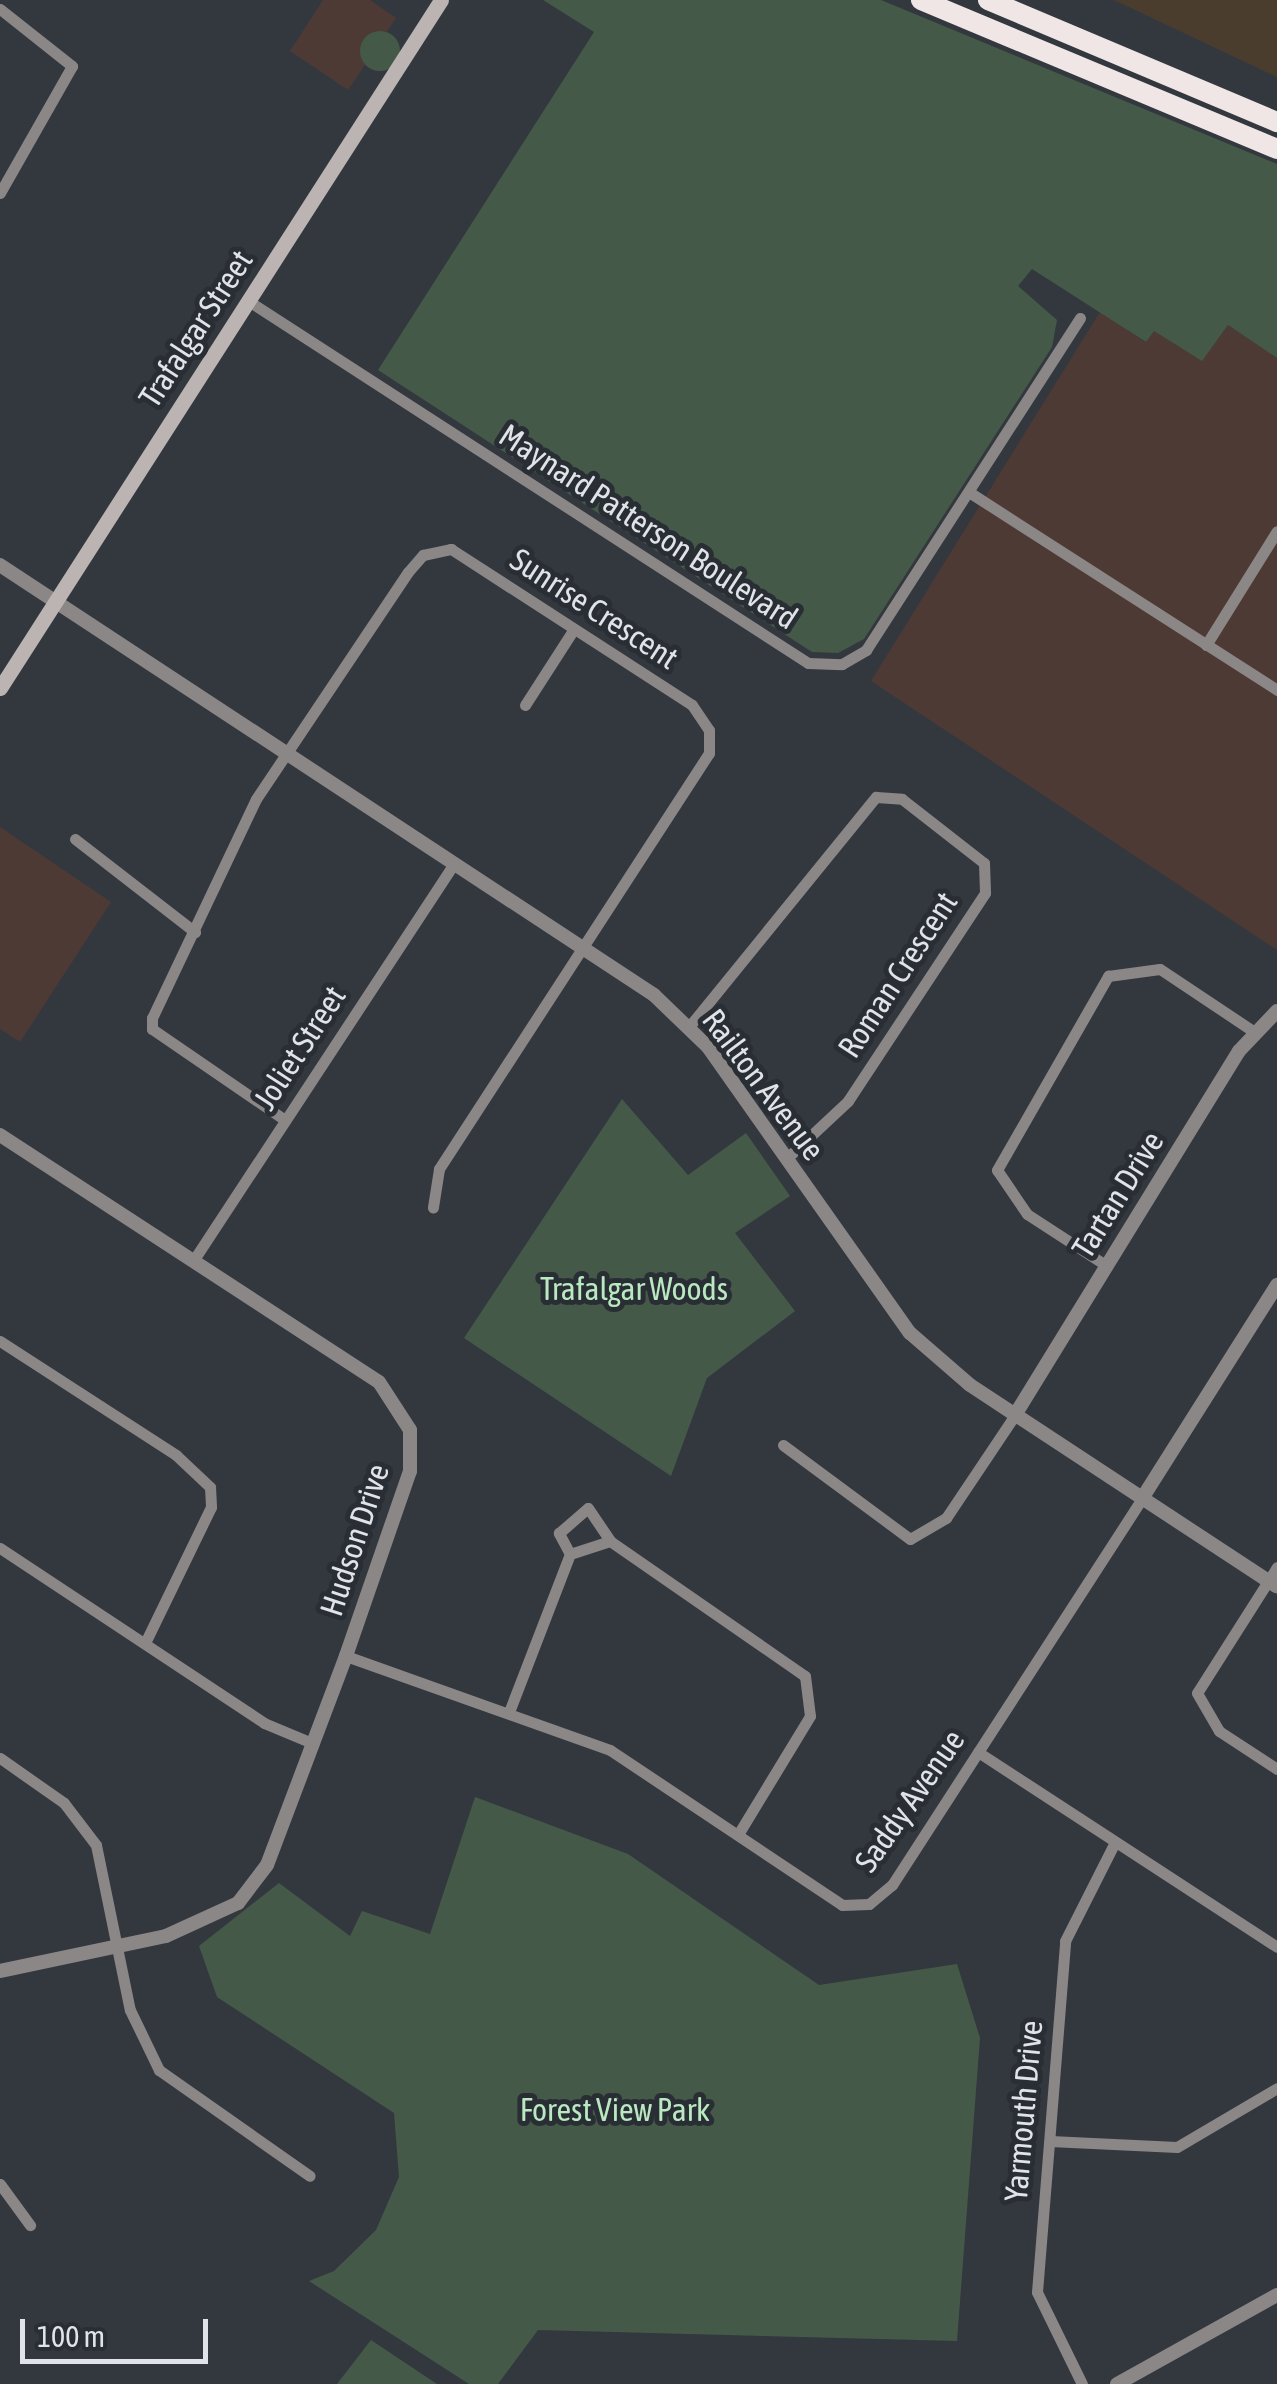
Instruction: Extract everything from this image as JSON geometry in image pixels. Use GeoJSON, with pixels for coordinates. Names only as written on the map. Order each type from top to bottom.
{"type":"FeatureCollection","features":[{"type":"Feature","properties":{"kind":"highway"},"geometry":{"type":"LineString","coordinates":[[920,0],[1277,149]]}},
{"type":"Feature","properties":{"kind":"highway"},"geometry":{"type":"LineString","coordinates":[[988,0],[1277,122]]}},
{"type":"Feature","properties":{"kind":"main road","name":"Trafalgar Street"},"geometry":{"type":"LineString","coordinates":[[0,688],[441,0]]}},
{"type":"Feature","properties":{"kind":"street"},"geometry":{"type":"LineString","coordinates":[[0,10],[72,66],[68,87],[0,193]]}},
{"type":"Feature","properties":{"kind":"street","name":"Maynard Patterson Boulevard"},"geometry":{"type":"LineString","coordinates":[[247,300],[808,664],[842,664],[866,650],[972,494],[1080,318]]}},
{"type":"Feature","properties":{"kind":"street"},"geometry":{"type":"LineString","coordinates":[[972,494],[1277,690]]}},
{"type":"Feature","properties":{"kind":"street"},"geometry":{"type":"LineString","coordinates":[[1206,645],[1277,531]]}},
{"type":"Feature","properties":{"kind":"street","name":"Sunrise Crescent"},"geometry":{"type":"LineString","coordinates":[[286,1120],[152,1029],[231,841],[423,555],[452,549],[692,706],[710,730],[709,753],[439,1169],[433,1208]]}},
{"type":"Feature","properties":{"kind":"street","name":"Railton Avenue"},"geometry":{"type":"LineString","coordinates":[[0,565],[580,947],[688,1028],[910,1334],[1015,1415],[1274,1578]]}},
{"type":"Feature","properties":{"kind":"street"},"geometry":{"type":"LineString","coordinates":[[524,704],[574,629]]}},
{"type":"Feature","properties":{"kind":"street","name":"Roman Crescent"},"geometry":{"type":"LineString","coordinates":[[688,1028],[876,797],[902,799],[984,863],[985,893],[848,1101],[786,1159]]}},
{"type":"Feature","properties":{"kind":"street"},"geometry":{"type":"LineString","coordinates":[[75,839],[194,932]]}},
{"type":"Feature","properties":{"kind":"street","name":"Joliet Street"},"geometry":{"type":"LineString","coordinates":[[194,1260],[453,865]]}},
{"type":"Feature","properties":{"kind":"street"},"geometry":{"type":"LineString","coordinates":[[1106,1266],[1026,1214],[997,1170],[1108,976],[1160,968],[1256,1033]]}},
{"type":"Feature","properties":{"kind":"street","name":"Tartan Drive"},"geometry":{"type":"LineString","coordinates":[[1015,1415],[1256,1033],[1277,1011]]}},
{"type":"Feature","properties":{"kind":"street","name":"Hudson Drive"},"geometry":{"type":"LineString","coordinates":[[0,1134],[380,1382],[410,1430],[410,1471],[346,1656],[266,1864],[238,1903],[118,1949],[0,1971]]}},
{"type":"Feature","properties":{"kind":"street","name":"Saddy Avenue"},"geometry":{"type":"LineString","coordinates":[[346,1656],[610,1750],[842,1905],[869,1904],[892,1885],[1277,1285]]}},
{"type":"Feature","properties":{"kind":"street"},"geometry":{"type":"LineString","coordinates":[[0,1341],[186,1462],[210,1488],[211,1507],[146,1643]]}},
{"type":"Feature","properties":{"kind":"street"},"geometry":{"type":"LineString","coordinates":[[783,1444],[910,1539],[946,1518],[1015,1415]]}},
{"type":"Feature","properties":{"kind":"street"},"geometry":{"type":"LineString","coordinates":[[509,1712],[570,1554],[559,1533],[588,1508],[610,1541],[805,1676],[810,1716],[739,1834]]}},
{"type":"Feature","properties":{"kind":"street"},"geometry":{"type":"LineString","coordinates":[[570,1554],[610,1541]]}},
{"type":"Feature","properties":{"kind":"street"},"geometry":{"type":"LineString","coordinates":[[0,1548],[264,1722],[312,1742]]}},
{"type":"Feature","properties":{"kind":"street"},"geometry":{"type":"LineString","coordinates":[[1274,1578],[1197,1694],[1218,1731],[1277,1769]]}},
{"type":"Feature","properties":{"kind":"street"},"geometry":{"type":"LineString","coordinates":[[978,1752],[1277,1947]]}},
{"type":"Feature","properties":{"kind":"street"},"geometry":{"type":"LineString","coordinates":[[0,1758],[64,1802],[96,1845],[141,2044],[159,2070],[310,2176]]}},
{"type":"Feature","properties":{"kind":"street","name":"Yarmouth Drive"},"geometry":{"type":"LineString","coordinates":[[1082,2384],[1037,2292],[1065,1942],[1114,1844]]}},
{"type":"Feature","properties":{"kind":"street"},"geometry":{"type":"LineString","coordinates":[[1050,2141],[1176,2148],[1277,2088]]}},
{"type":"Feature","properties":{"kind":"street"},"geometry":{"type":"LineString","coordinates":[[0,2184],[30,2225]]}},
{"type":"Feature","properties":{"kind":"street"},"geometry":{"type":"LineString","coordinates":[[1117,2384],[1277,2295]]}},
{"type":"Feature","properties":{"kind":"shaded area"},"geometry":{"type":"Polygon","coordinates":[[[323,0],[370,0],[396,18],[348,90],[290,51],[323,0]]]}},
{"type":"Feature","properties":{"kind":"shaded area"},"geometry":{"type":"Polygon","coordinates":[[[1114,0],[1277,0],[1277,77],[1114,0]]]}},
{"type":"Feature","properties":{"kind":"shaded area"},"geometry":{"type":"Polygon","coordinates":[[[1100,312],[1145,342],[1154,331],[1202,360],[1228,325],[1277,358],[1277,950],[871,681],[1100,312]]]}},
{"type":"Feature","properties":{"kind":"shaded area"},"geometry":{"type":"Polygon","coordinates":[[[0,827],[111,902],[20,1042],[0,1029],[0,827]]]}},
{"type":"Feature","properties":{"kind":"green space"},"geometry":{"type":"Polygon","coordinates":[[[543,0],[881,0],[1277,164],[1277,358],[1228,325],[1202,361],[1154,331],[1146,342],[1032,269],[1018,286],[1057,320],[1052,347],[864,639],[838,653],[812,652],[378,370],[594,32],[543,0]]]}},
{"type":"Feature","properties":{"kind":"green space"},"geometry":{"type":"Polygon","coordinates":[[[380,31],[394,37],[400,51],[394,65],[380,71],[366,65],[360,51],[366,37],[380,31]]]}},
{"type":"Feature","properties":{"kind":"green space","name":"Trafalgar Woods"},"geometry":{"type":"Polygon","coordinates":[[[622,1099],[688,1175],[746,1133],[790,1196],[735,1233],[795,1311],[707,1378],[671,1476],[464,1338],[622,1099]]]}},
{"type":"Feature","properties":{"kind":"green space","name":"Forest View Park"},"geometry":{"type":"Polygon","coordinates":[[[475,1797],[628,1854],[819,1985],[957,1964],[980,2038],[957,2341],[538,2330],[498,2384],[469,2384],[309,2281],[334,2271],[376,2230],[399,2177],[394,2113],[217,1997],[199,1946],[279,1883],[350,1936],[362,1911],[430,1934],[475,1797]]]}},
{"type":"Feature","properties":{"kind":"green space"},"geometry":{"type":"Polygon","coordinates":[[[371,2340],[437,2384],[337,2384],[371,2340]]]}}]}
